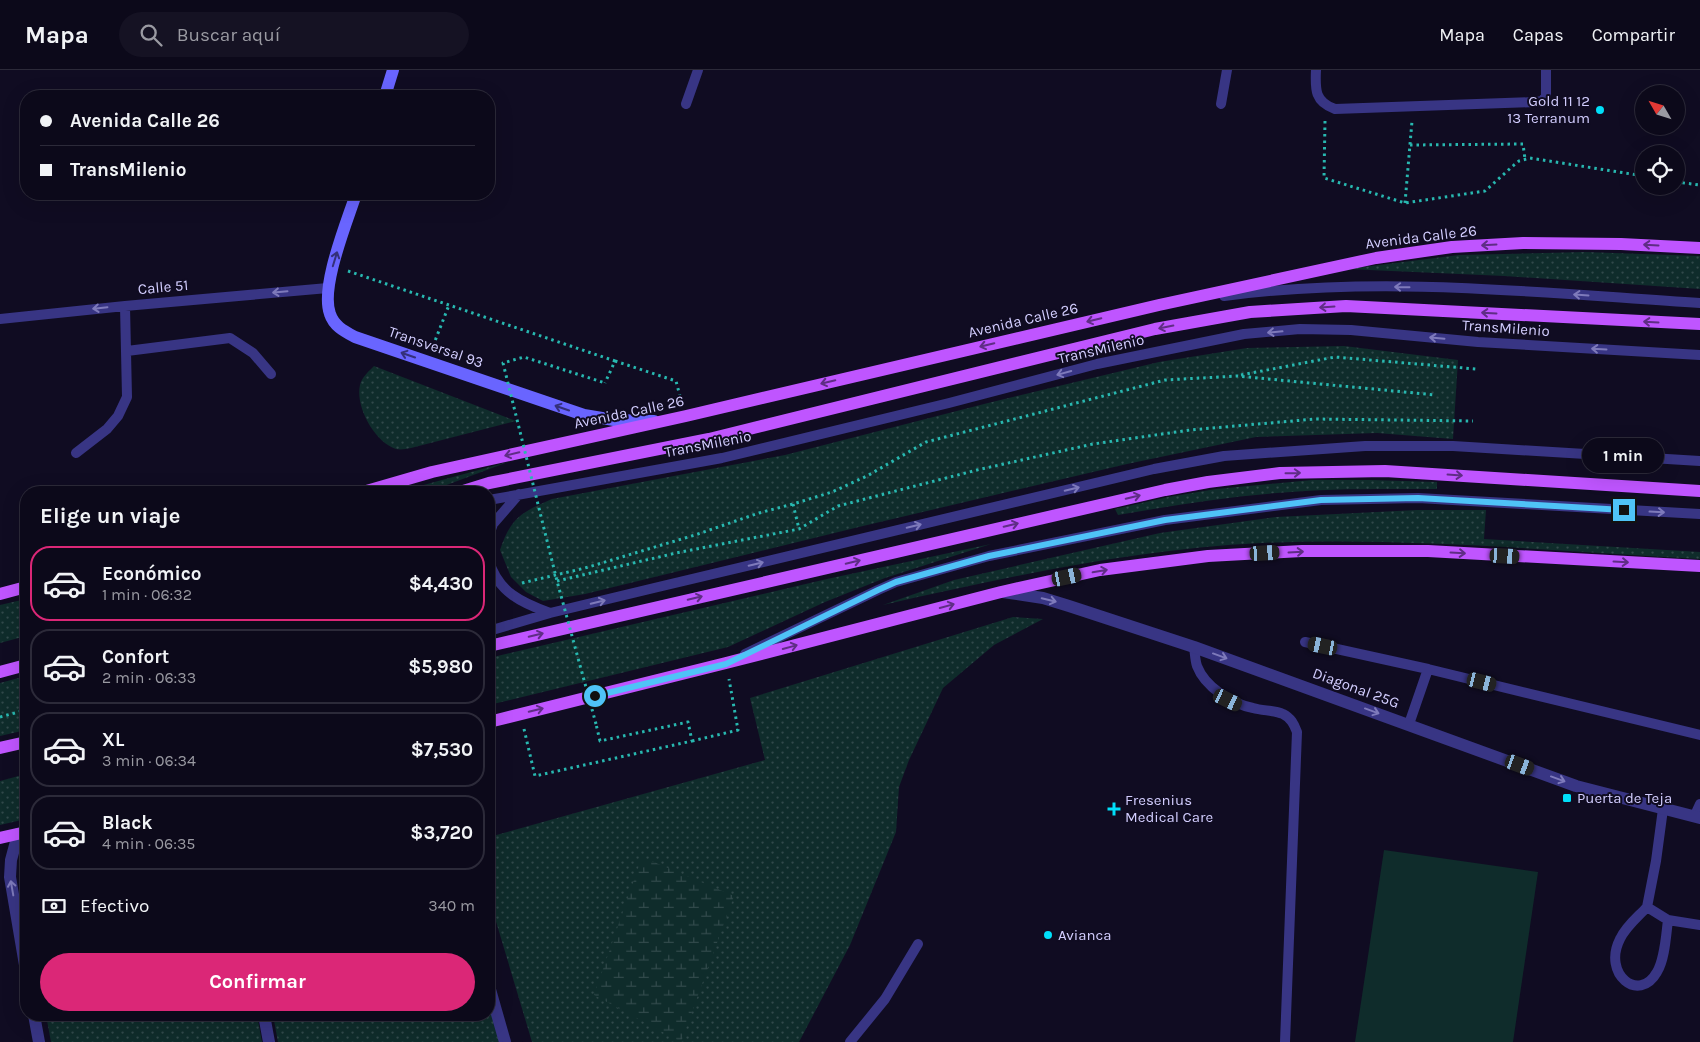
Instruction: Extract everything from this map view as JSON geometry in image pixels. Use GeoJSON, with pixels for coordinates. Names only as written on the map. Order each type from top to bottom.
{"type":"FeatureCollection","features":[{"type":"Feature","properties":{"kind":"main road"},"geometry":{"type":"LineString","coordinates":[[387,90],[393,70]]}},
{"type":"Feature","properties":{"kind":"main road","name":"Transversal 93"},"geometry":{"type":"LineString","coordinates":[[354,200],[328,288],[327,304],[330,315],[334,323],[343,331],[355,337],[584,415],[614,420],[662,421]]}},
{"type":"Feature","properties":{"kind":"main road","name":"Avenida Calle 26"},"geometry":{"type":"LineString","coordinates":[[384,486],[432,472],[686,416],[1159,305],[1376,258],[1452,247],[1523,243],[1620,244],[1700,248]]}},
{"type":"Feature","properties":{"kind":"main road"},"geometry":{"type":"LineString","coordinates":[[480,486],[709,439],[1154,329],[1250,312],[1346,306],[1700,324]]}},
{"type":"Feature","properties":{"kind":"main road"},"geometry":{"type":"LineString","coordinates":[[495,645],[1156,492],[1208,482],[1280,473],[1385,471],[1700,491]]}},
{"type":"Feature","properties":{"kind":"main road"},"geometry":{"type":"LineString","coordinates":[[495,720],[726,664],[1000,592],[1100,570],[1208,556],[1302,551],[1428,551],[1700,566]]}},
{"type":"Feature","properties":{"kind":"main road"},"geometry":{"type":"LineString","coordinates":[[0,594],[20,589]]}},
{"type":"Feature","properties":{"kind":"main road"},"geometry":{"type":"LineString","coordinates":[[0,672],[20,667]]}},
{"type":"Feature","properties":{"kind":"main road"},"geometry":{"type":"LineString","coordinates":[[0,748],[20,743]]}},
{"type":"Feature","properties":{"kind":"main road"},"geometry":{"type":"LineString","coordinates":[[0,838],[20,833]]}},
{"type":"Feature","properties":{"kind":"street","name":"Diagonal 25G"},"geometry":{"type":"LineString","coordinates":[[1000,592],[1043,598],[1194,646],[1576,786],[1697,818]]}},
{"type":"Feature","properties":{"kind":"street"},"geometry":{"type":"LineString","coordinates":[[20,838],[10,860],[10,876],[20,935]]}},
{"type":"Feature","properties":{"kind":"street"},"geometry":{"type":"LineString","coordinates":[[495,1006],[506,1042]]}},
{"type":"Feature","properties":{"kind":"street"},"geometry":{"type":"LineString","coordinates":[[35,1021],[39,1042]]}},
{"type":"Feature","properties":{"kind":"street"},"geometry":{"type":"LineString","coordinates":[[265,1021],[269,1042]]}},
{"type":"Feature","properties":{"kind":"lane"},"geometry":{"type":"LineString","coordinates":[[686,104],[698,70]]}},
{"type":"Feature","properties":{"kind":"lane"},"geometry":{"type":"LineString","coordinates":[[1221,104],[1227,70]]}},
{"type":"Feature","properties":{"kind":"lane"},"geometry":{"type":"LineString","coordinates":[[1316,70],[1317,93],[1320,100],[1326,106],[1335,109],[1536,102],[1546,96],[1546,70]]}},
{"type":"Feature","properties":{"kind":"lane"},"geometry":{"type":"LineString","coordinates":[[1159,305],[1246,293],[1364,286],[1477,288],[1700,303]]}},
{"type":"Feature","properties":{"kind":"lane","name":"Calle 51"},"geometry":{"type":"LineString","coordinates":[[0,319],[328,288]]}},
{"type":"Feature","properties":{"kind":"lane"},"geometry":{"type":"LineString","coordinates":[[76,453],[107,429],[118,416],[127,397],[125,306]]}},
{"type":"Feature","properties":{"kind":"lane","name":"TransMilenio"},"geometry":{"type":"LineString","coordinates":[[495,499],[722,458],[949,403],[1097,364],[1244,334],[1300,329],[1351,330],[1478,342],[1700,354]]}},
{"type":"Feature","properties":{"kind":"lane"},"geometry":{"type":"LineString","coordinates":[[126,351],[230,338],[253,354],[270,374]]}},
{"type":"Feature","properties":{"kind":"lane"},"geometry":{"type":"LineString","coordinates":[[495,628],[550,613],[1154,469],[1224,456],[1364,446],[1453,446],[1700,461]]}},
{"type":"Feature","properties":{"kind":"lane"},"geometry":{"type":"LineString","coordinates":[[495,522],[519,494]]}},
{"type":"Feature","properties":{"kind":"lane"},"geometry":{"type":"LineString","coordinates":[[726,664],[896,582],[989,556],[1165,520],[1321,500],[1418,498],[1700,514]]}},
{"type":"Feature","properties":{"kind":"lane"},"geometry":{"type":"LineString","coordinates":[[495,577],[503,588],[520,600],[534,608],[550,613]]}},
{"type":"Feature","properties":{"kind":"lane"},"geometry":{"type":"LineString","coordinates":[[1305,642],[1428,669],[1700,735]]}},
{"type":"Feature","properties":{"kind":"lane"},"geometry":{"type":"LineString","coordinates":[[1194,646],[1196,662],[1201,674],[1228,700],[1255,709],[1278,712],[1285,715],[1291,720],[1297,732],[1285,1042]]}},
{"type":"Feature","properties":{"kind":"lane"},"geometry":{"type":"LineString","coordinates":[[1409,724],[1428,669]]}},
{"type":"Feature","properties":{"kind":"lane"},"geometry":{"type":"LineString","coordinates":[[1697,818],[1700,804]]}},
{"type":"Feature","properties":{"kind":"lane"},"geometry":{"type":"LineString","coordinates":[[1663,809],[1647,907],[1624,932],[1616,947],[1615,965],[1622,978],[1628,983],[1635,985],[1647,983],[1658,972],[1668,920]]}},
{"type":"Feature","properties":{"kind":"lane"},"geometry":{"type":"LineString","coordinates":[[1647,907],[1668,920],[1700,925]]}},
{"type":"Feature","properties":{"kind":"lane"},"geometry":{"type":"LineString","coordinates":[[850,1042],[885,998],[918,944]]}},
{"type":"Feature","properties":{"kind":"path"},"geometry":{"type":"LineString","coordinates":[[1326,106],[1324,178],[1404,203],[1485,192],[1514,165],[1530,158],[1635,175]]}},
{"type":"Feature","properties":{"kind":"path"},"geometry":{"type":"LineString","coordinates":[[1404,203],[1413,107]]}},
{"type":"Feature","properties":{"kind":"path"},"geometry":{"type":"LineString","coordinates":[[1410,145],[1523,144],[1525,159]]}},
{"type":"Feature","properties":{"kind":"path"},"geometry":{"type":"LineString","coordinates":[[1685,183],[1700,185]]}},
{"type":"Feature","properties":{"kind":"path"},"geometry":{"type":"LineString","coordinates":[[333,266],[676,381],[686,416]]}},
{"type":"Feature","properties":{"kind":"path"},"geometry":{"type":"LineString","coordinates":[[428,362],[449,305]]}},
{"type":"Feature","properties":{"kind":"path"},"geometry":{"type":"LineString","coordinates":[[615,361],[605,383],[524,357],[503,363],[557,581],[600,741],[688,722],[692,741]]}},
{"type":"Feature","properties":{"kind":"path"},"geometry":{"type":"LineString","coordinates":[[503,588],[594,565],[696,535],[759,512],[832,492],[867,476],[926,442],[1165,380],[1237,376],[1335,357],[1476,369]]}},
{"type":"Feature","properties":{"kind":"path"},"geometry":{"type":"LineString","coordinates":[[1237,376],[1436,395]]}},
{"type":"Feature","properties":{"kind":"path"},"geometry":{"type":"LineString","coordinates":[[557,581],[676,553],[799,529],[838,506],[977,470],[1093,444],[1190,430],[1315,419],[1472,420]]}},
{"type":"Feature","properties":{"kind":"path"},"geometry":{"type":"LineString","coordinates":[[793,504],[799,529]]}},
{"type":"Feature","properties":{"kind":"path"},"geometry":{"type":"LineString","coordinates":[[521,714],[535,776],[738,730],[726,664]]}},
{"type":"Feature","properties":{"kind":"path"},"geometry":{"type":"LineString","coordinates":[[0,716],[20,711]]}},
{"type":"Feature","properties":{"kind":"green space"},"geometry":{"type":"Polygon","coordinates":[[[1585,252],[1700,256],[1700,289],[1504,276],[1347,269],[1459,255],[1585,252]]]}},
{"type":"Feature","properties":{"kind":"green space"},"geometry":{"type":"Polygon","coordinates":[[[1344,346],[1458,360],[1453,439],[1377,433],[1256,437],[1127,464],[585,594],[543,601],[526,592],[511,577],[500,550],[513,523],[519,517],[525,512],[552,499],[785,455],[1159,362],[1247,348],[1344,346]]]}},
{"type":"Feature","properties":{"kind":"green space"},"geometry":{"type":"Polygon","coordinates":[[[374,366],[516,421],[411,448],[396,449],[380,439],[363,413],[360,403],[361,382],[374,366]]]}},
{"type":"Feature","properties":{"kind":"green space"},"geometry":{"type":"Polygon","coordinates":[[[508,462],[444,486],[420,486],[508,462]]]}},
{"type":"Feature","properties":{"kind":"green space"},"geometry":{"type":"Polygon","coordinates":[[[1312,480],[1437,482],[1437,489],[1297,491],[1217,499],[1118,515],[1115,509],[1216,489],[1312,480]]]}},
{"type":"Feature","properties":{"kind":"green space"},"geometry":{"type":"Polygon","coordinates":[[[1417,510],[1486,510],[1484,539],[1700,552],[1700,559],[1426,543],[1262,543],[1166,551],[1119,558],[977,584],[883,605],[954,580],[1160,533],[1276,517],[1417,510]]]}},
{"type":"Feature","properties":{"kind":"green space"},"geometry":{"type":"Polygon","coordinates":[[[991,544],[885,578],[825,602],[728,647],[495,704],[495,657],[827,579],[991,544]]]}},
{"type":"Feature","properties":{"kind":"green space"},"geometry":{"type":"Polygon","coordinates":[[[20,600],[20,638],[0,643],[0,605],[20,600]]]}},
{"type":"Feature","properties":{"kind":"green space"},"geometry":{"type":"Polygon","coordinates":[[[1013,617],[1043,619],[994,645],[943,688],[909,760],[899,787],[896,832],[850,945],[799,1042],[532,1042],[495,918],[495,835],[765,760],[750,698],[1013,617]]]}},
{"type":"Feature","properties":{"kind":"green space"},"geometry":{"type":"Polygon","coordinates":[[[20,678],[20,731],[0,736],[0,683],[20,678]]]}},
{"type":"Feature","properties":{"kind":"green space"},"geometry":{"type":"Polygon","coordinates":[[[20,776],[20,820],[0,825],[0,781],[20,776]]]}},
{"type":"Feature","properties":{"kind":"green space"},"geometry":{"type":"Polygon","coordinates":[[[1384,850],[1538,872],[1513,1042],[1355,1042],[1384,850]]]}},
{"type":"Feature","properties":{"kind":"green space"},"geometry":{"type":"Polygon","coordinates":[[[642,857],[734,896],[681,1042],[594,995],[642,857]]]}},
{"type":"Feature","properties":{"kind":"green space"},"geometry":{"type":"Polygon","coordinates":[[[495,1007],[505,1042],[278,1042],[274,1021],[495,1021],[495,1007]]]}},
{"type":"Feature","properties":{"kind":"green space"},"geometry":{"type":"Polygon","coordinates":[[[47,1021],[258,1021],[262,1042],[51,1042],[47,1021]]]}},
{"type":"Feature","properties":{"kind":"place","name":"Gold 11 12 13 Terranum"},"geometry":{"type":"Point","coordinates":[1600,110]}},
{"type":"Feature","properties":{"kind":"place","name":"Puerta de Teja"},"geometry":{"type":"Point","coordinates":[1567,798]}},
{"type":"Feature","properties":{"kind":"place","name":"Fresenius Medical Care"},"geometry":{"type":"Point","coordinates":[1114,809]}},
{"type":"Feature","properties":{"kind":"place","name":"Avianca"},"geometry":{"type":"Point","coordinates":[1048,935]}},
{"type":"Feature","properties":{"kind":"route"},"geometry":{"type":"LineString","coordinates":[[595,696],[726,664],[896,582],[989,556],[1165,520],[1321,500],[1418,498],[1624,510]]}}]}
